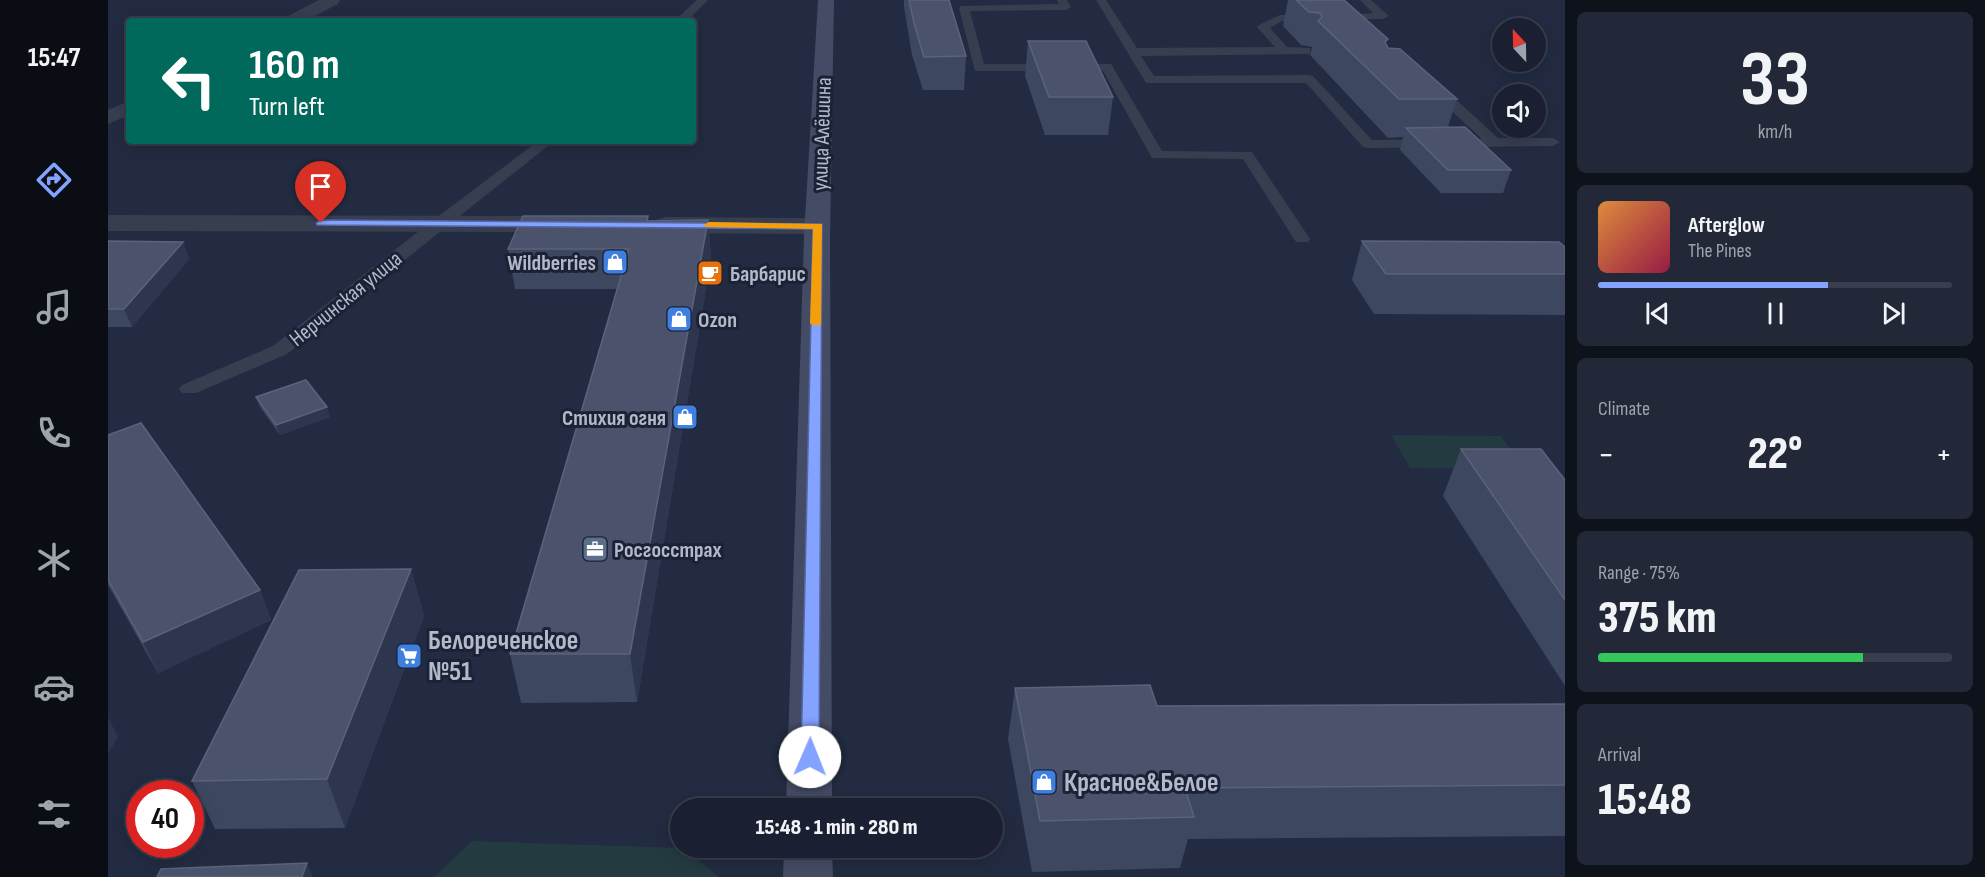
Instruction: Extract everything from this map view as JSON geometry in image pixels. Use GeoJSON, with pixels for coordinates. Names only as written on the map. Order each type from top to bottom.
{"type":"FeatureCollection","features":[{"type":"Feature","properties":{"kind":"street"},"geometry":{"type":"LineString","coordinates":[[298,18],[332,0]]}},
{"type":"Feature","properties":{"kind":"street","name":"улица Алёшина"},"geometry":{"type":"LineString","coordinates":[[809,798],[818,226],[826,0]]}},
{"type":"Feature","properties":{"kind":"street"},"geometry":{"type":"LineString","coordinates":[[108,118],[126,109]]}},
{"type":"Feature","properties":{"kind":"street"},"geometry":{"type":"LineString","coordinates":[[108,223],[590,224]]}},
{"type":"Feature","properties":{"kind":"street"},"geometry":{"type":"LineString","coordinates":[[637,225],[818,226]]}},
{"type":"Feature","properties":{"kind":"street"},"geometry":{"type":"LineString","coordinates":[[808,858],[808,877]]}},
{"type":"Feature","properties":{"kind":"lane"},"geometry":{"type":"LineString","coordinates":[[683,18],[703,0]]}},
{"type":"Feature","properties":{"kind":"lane"},"geometry":{"type":"LineString","coordinates":[[1062,0],[1066,7],[963,8],[979,68],[1107,67],[1157,155],[1247,155],[1302,239]]}},
{"type":"Feature","properties":{"kind":"lane"},"geometry":{"type":"LineString","coordinates":[[1101,0],[1150,80],[1332,79]]}},
{"type":"Feature","properties":{"kind":"lane"},"geometry":{"type":"LineString","coordinates":[[1365,0],[1383,16],[1349,17],[1370,31]]}},
{"type":"Feature","properties":{"kind":"lane"},"geometry":{"type":"LineString","coordinates":[[1284,51],[1263,27],[1280,18],[1323,17]]}},
{"type":"Feature","properties":{"kind":"lane"},"geometry":{"type":"LineString","coordinates":[[1134,52],[1306,51]]}},
{"type":"Feature","properties":{"kind":"lane"},"geometry":{"type":"LineString","coordinates":[[1309,79],[1368,144],[1553,142]]}},
{"type":"Feature","properties":{"kind":"lane"},"geometry":{"type":"LineString","coordinates":[[1424,79],[1494,142]]}},
{"type":"Feature","properties":{"kind":"lane","name":"Нерчинская улица"},"geometry":{"type":"LineString","coordinates":[[189,389],[280,350],[439,223],[543,144]]}},
{"type":"Feature","properties":{"kind":"shaded area"},"geometry":{"type":"Polygon","coordinates":[[[1391,435],[1501,436],[1525,469],[1410,468],[1391,435]]]}},
{"type":"Feature","properties":{"kind":"shaded area"},"geometry":{"type":"Polygon","coordinates":[[[472,841],[670,848],[670,858],[695,858],[719,877],[434,877],[472,841]]]}},
{"type":"Feature","properties":{"kind":"building"},"geometry":{"type":"Polygon","coordinates":[[[909,0],[949,0],[966,56],[924,57],[909,0]]]}},
{"type":"Feature","properties":{"kind":"building"},"geometry":{"type":"Polygon","coordinates":[[[1296,0],[1344,0],[1388,39],[1385,42],[1388,48],[1400,49],[1457,99],[1399,99],[1318,21],[1322,17],[1320,13],[1309,12],[1296,0]]]}},
{"type":"Feature","properties":{"kind":"building"},"geometry":{"type":"Polygon","coordinates":[[[1028,41],[1086,41],[1113,97],[1049,97],[1028,41]]]}},
{"type":"Feature","properties":{"kind":"building"},"geometry":{"type":"Polygon","coordinates":[[[1465,127],[1511,170],[1448,170],[1406,128],[1465,127]]]}},
{"type":"Feature","properties":{"kind":"building"},"geometry":{"type":"Polygon","coordinates":[[[523,216],[648,216],[647,221],[708,220],[630,654],[510,654],[629,249],[508,249],[523,216]]]}},
{"type":"Feature","properties":{"kind":"building"},"geometry":{"type":"Polygon","coordinates":[[[108,241],[183,242],[124,309],[108,309],[108,241]]]}},
{"type":"Feature","properties":{"kind":"building"},"geometry":{"type":"Polygon","coordinates":[[[1362,241],[1559,242],[1565,247],[1565,274],[1386,274],[1362,241]]]}},
{"type":"Feature","properties":{"kind":"building"},"geometry":{"type":"Polygon","coordinates":[[[306,380],[327,407],[276,425],[256,397],[306,380]]]}},
{"type":"Feature","properties":{"kind":"building"},"geometry":{"type":"Polygon","coordinates":[[[141,423],[260,590],[143,642],[108,580],[108,435],[141,423]]]}},
{"type":"Feature","properties":{"kind":"building"},"geometry":{"type":"Polygon","coordinates":[[[1461,449],[1541,449],[1565,480],[1565,600],[1461,449]]]}},
{"type":"Feature","properties":{"kind":"building"},"geometry":{"type":"Polygon","coordinates":[[[411,569],[327,779],[193,780],[299,570],[411,569]]]}},
{"type":"Feature","properties":{"kind":"building"},"geometry":{"type":"Polygon","coordinates":[[[1150,685],[1157,706],[1565,704],[1565,785],[1185,788],[1194,817],[1040,821],[1015,688],[1150,685]]]}},
{"type":"Feature","properties":{"kind":"building"},"geometry":{"type":"Polygon","coordinates":[[[307,863],[302,877],[157,877],[161,869],[307,863]]]}},
{"type":"Feature","properties":{"kind":"slow traffic"},"geometry":{"type":"LineString","coordinates":[[709,225],[818,226],[816,323]]}},
{"type":"Feature","properties":{"kind":"place","name":"Wildberries"},"geometry":{"type":"Point","coordinates":[615,262]}},
{"type":"Feature","properties":{"kind":"place","name":"Барбарис"},"geometry":{"type":"Point","coordinates":[710,273]}},
{"type":"Feature","properties":{"kind":"place","name":"Ozon"},"geometry":{"type":"Point","coordinates":[679,319]}},
{"type":"Feature","properties":{"kind":"place","name":"Стихия огня"},"geometry":{"type":"Point","coordinates":[685,417]}},
{"type":"Feature","properties":{"kind":"place","name":"Росгосстрах"},"geometry":{"type":"Point","coordinates":[595,549]}},
{"type":"Feature","properties":{"kind":"place","name":"Белореченское №51"},"geometry":{"type":"Point","coordinates":[409,656]}},
{"type":"Feature","properties":{"kind":"place","name":"Красное&Белое"},"geometry":{"type":"Point","coordinates":[1044,782]}},
{"type":"Feature","properties":{"kind":"route"},"geometry":{"type":"LineString","coordinates":[[321,223],[818,226],[810,757]]}}]}
